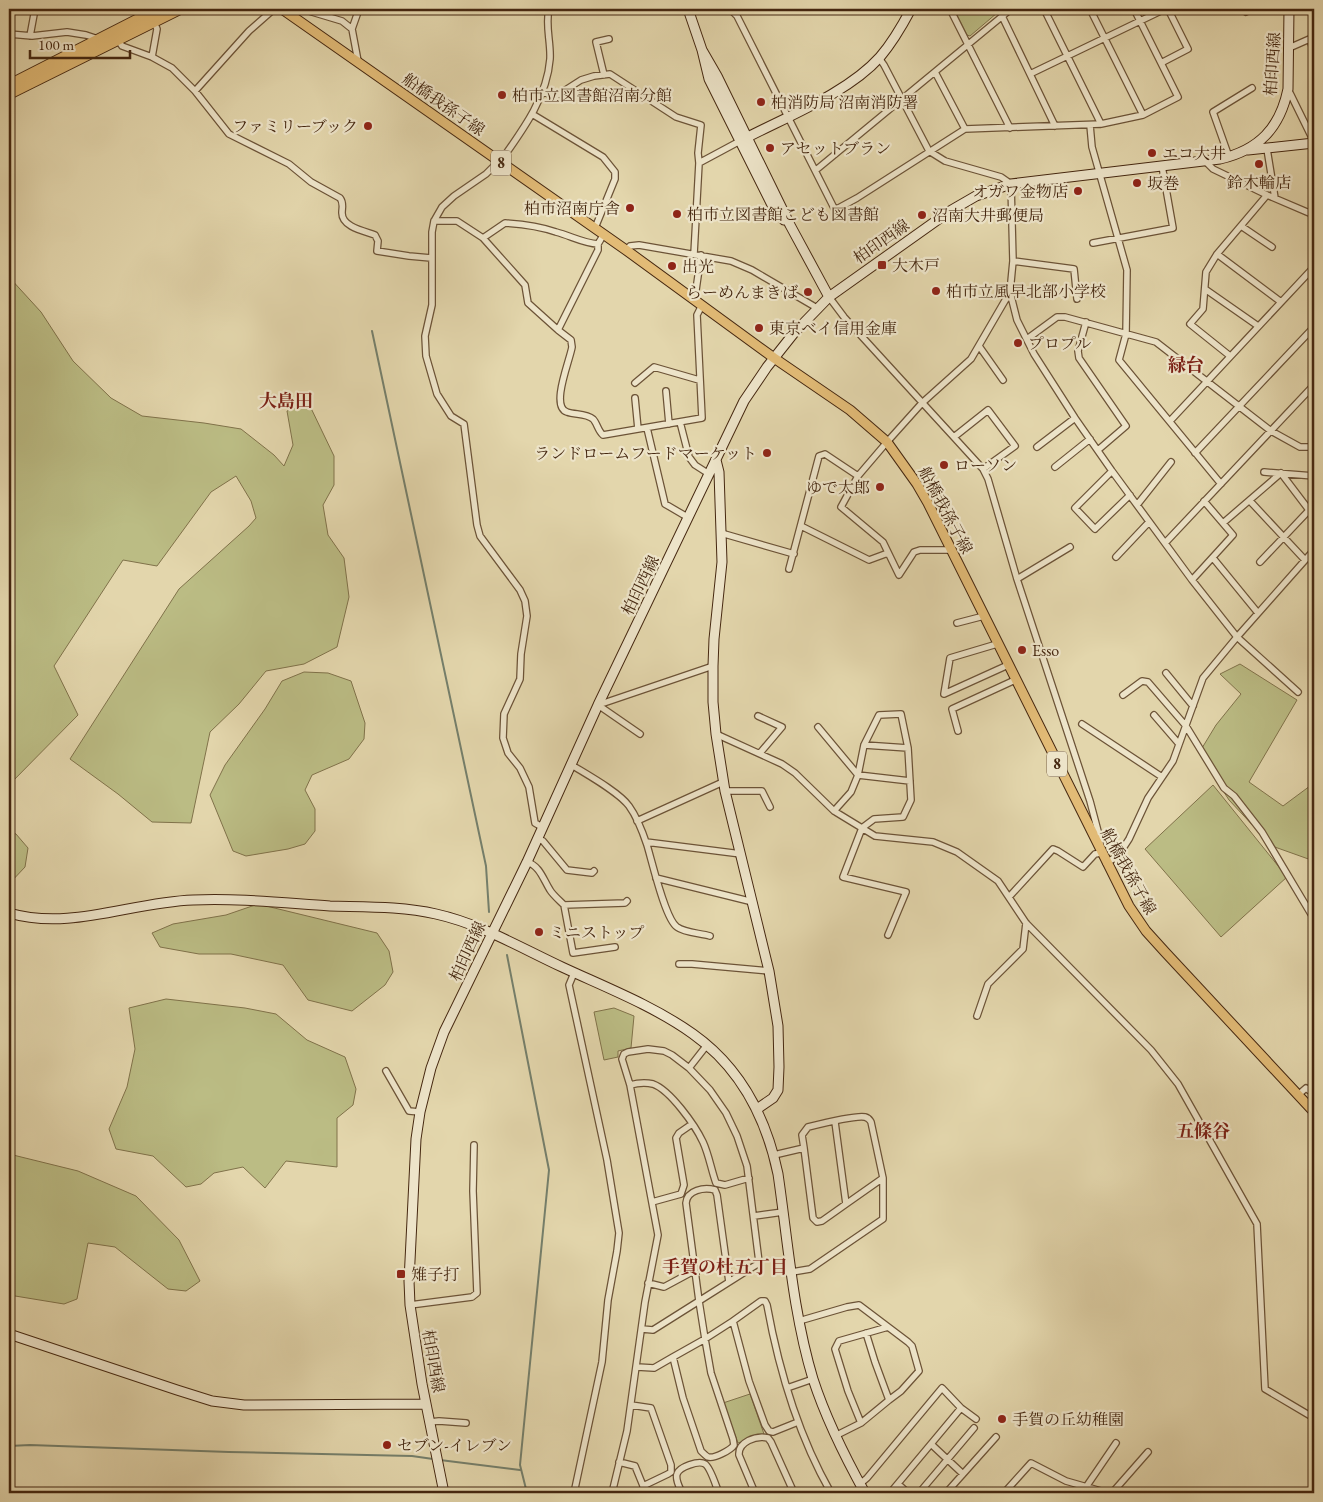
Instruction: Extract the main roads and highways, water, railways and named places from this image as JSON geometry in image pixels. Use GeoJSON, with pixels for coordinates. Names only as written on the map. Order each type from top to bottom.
{"type":"FeatureCollection","features":[{"type":"Feature","properties":{"kind":"highway"},"geometry":{"type":"LineString","coordinates":[[9,85],[158,9]]}},
{"type":"Feature","properties":{"kind":"highway"},"geometry":{"type":"LineString","coordinates":[[9,94],[180,9]]}},
{"type":"Feature","properties":{"kind":"main road","name":"船橋我孫子線"},"geometry":{"type":"LineString","coordinates":[[282,9],[604,234],[774,358],[850,410],[887,442],[917,484],[1128,906],[1146,931],[1314,1112]]}},
{"type":"Feature","properties":{"kind":"waterway"},"geometry":{"type":"LineString","coordinates":[[372,331],[486,866],[489,912]]}},
{"type":"Feature","properties":{"kind":"waterway"},"geometry":{"type":"LineString","coordinates":[[507,955],[549,1170],[520,1465],[527,1493]]}},
{"type":"Feature","properties":{"kind":"waterway"},"geometry":{"type":"LineString","coordinates":[[9,1446],[30,1445],[412,1456],[433,1459]]}},
{"type":"Feature","properties":{"kind":"waterway"},"geometry":{"type":"LineString","coordinates":[[440,1460],[520,1470]]}},
{"type":"Feature","properties":{"kind":"place","name":"柏市立図書館沼南分館"},"geometry":{"type":"Point","coordinates":[502,95]}},
{"type":"Feature","properties":{"kind":"place","name":"柏消防局 沼南消防署"},"geometry":{"type":"Point","coordinates":[761,102]}},
{"type":"Feature","properties":{"kind":"place","name":"ファミリーブック"},"geometry":{"type":"Point","coordinates":[368,126]}},
{"type":"Feature","properties":{"kind":"place","name":"アセットブラン"},"geometry":{"type":"Point","coordinates":[770,148]}},
{"type":"Feature","properties":{"kind":"place","name":"エコ大井"},"geometry":{"type":"Point","coordinates":[1152,153]}},
{"type":"Feature","properties":{"kind":"place","name":"鈴木輪店"},"geometry":{"type":"Point","coordinates":[1259,164]}},
{"type":"Feature","properties":{"kind":"place","name":"坂巻"},"geometry":{"type":"Point","coordinates":[1137,183]}},
{"type":"Feature","properties":{"kind":"place","name":"オガワ金物店"},"geometry":{"type":"Point","coordinates":[1078,191]}},
{"type":"Feature","properties":{"kind":"place","name":"柏市沼南庁舎"},"geometry":{"type":"Point","coordinates":[630,208]}},
{"type":"Feature","properties":{"kind":"place","name":"柏市立図書館こども図書館"},"geometry":{"type":"Point","coordinates":[677,214]}},
{"type":"Feature","properties":{"kind":"place","name":"沼南大井郵便局"},"geometry":{"type":"Point","coordinates":[922,215]}},
{"type":"Feature","properties":{"kind":"place","name":"大木戸"},"geometry":{"type":"Point","coordinates":[882,265]}},
{"type":"Feature","properties":{"kind":"place","name":"出光"},"geometry":{"type":"Point","coordinates":[672,266]}},
{"type":"Feature","properties":{"kind":"place","name":"柏市立風早北部小学校"},"geometry":{"type":"Point","coordinates":[936,291]}},
{"type":"Feature","properties":{"kind":"place","name":"らーめんまきば"},"geometry":{"type":"Point","coordinates":[808,292]}},
{"type":"Feature","properties":{"kind":"place","name":"東京ベイ信用金庫"},"geometry":{"type":"Point","coordinates":[759,328]}},
{"type":"Feature","properties":{"kind":"place","name":"プロプル"},"geometry":{"type":"Point","coordinates":[1018,343]}},
{"type":"Feature","properties":{"kind":"place","name":"ランドロームフードマーケット"},"geometry":{"type":"Point","coordinates":[767,453]}},
{"type":"Feature","properties":{"kind":"place","name":"ローソン"},"geometry":{"type":"Point","coordinates":[944,465]}},
{"type":"Feature","properties":{"kind":"place","name":"ゆで太郎"},"geometry":{"type":"Point","coordinates":[880,487]}},
{"type":"Feature","properties":{"kind":"place","name":"Esso"},"geometry":{"type":"Point","coordinates":[1022,650]}},
{"type":"Feature","properties":{"kind":"place","name":"ミニストップ"},"geometry":{"type":"Point","coordinates":[539,932]}},
{"type":"Feature","properties":{"kind":"place","name":"雉子打"},"geometry":{"type":"Point","coordinates":[401,1274]}},
{"type":"Feature","properties":{"kind":"place","name":"手賀の丘幼稚園"},"geometry":{"type":"Point","coordinates":[1002,1419]}},
{"type":"Feature","properties":{"kind":"place","name":"セブン-イレブン"},"geometry":{"type":"Point","coordinates":[387,1445]}},
{"type":"Feature","properties":{"kind":"district","name":"緑台"},"geometry":{"type":"Point","coordinates":[1186,365]}},
{"type":"Feature","properties":{"kind":"district","name":"大島田"},"geometry":{"type":"Point","coordinates":[286,401]}},
{"type":"Feature","properties":{"kind":"district","name":"五條谷"},"geometry":{"type":"Point","coordinates":[1203,1131]}},
{"type":"Feature","properties":{"kind":"district","name":"手賀の杜五丁目"},"geometry":{"type":"Point","coordinates":[725,1267]}}]}
